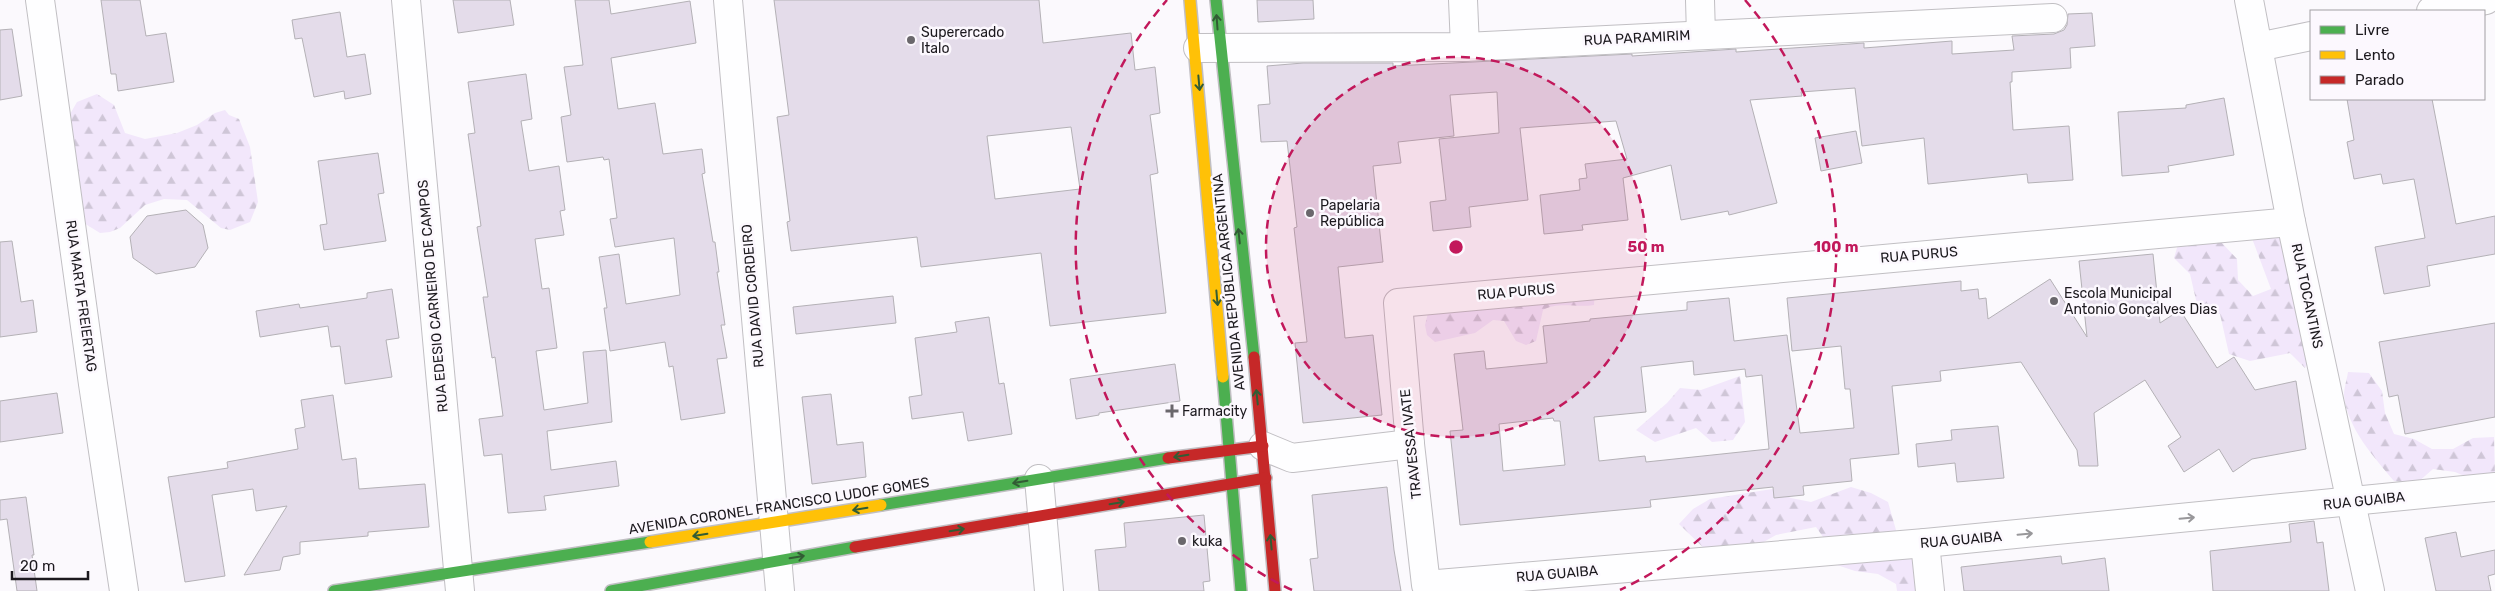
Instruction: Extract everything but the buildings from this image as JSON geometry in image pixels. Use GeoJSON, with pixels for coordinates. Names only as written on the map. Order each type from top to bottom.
{"type":"FeatureCollection","features":[{"type":"Feature","properties":{"kind":"street","name":"RUA MARTA FREIERTAG"},"geometry":{"type":"LineString","coordinates":[[40,0],[93,384],[124,591]]}},
{"type":"Feature","properties":{"kind":"street","name":"RUA EDESIO CARNEIRO DE CAMPOS"},"geometry":{"type":"LineString","coordinates":[[406,0],[459,582]]}},
{"type":"Feature","properties":{"kind":"street","name":"RUA DAVID CORDEIRO"},"geometry":{"type":"LineString","coordinates":[[728,0],[780,591]]}},
{"type":"Feature","properties":{"kind":"street","name":"AVENIDA REPÚBLICA ARGENTINA"},"geometry":{"type":"LineString","coordinates":[[1190,0],[1207,49],[1263,446],[1275,591]]}},
{"type":"Feature","properties":{"kind":"street","name":"AVENIDA REPÚBLICA ARGENTINA"},"geometry":{"type":"LineString","coordinates":[[1216,0],[1207,49],[1229,449],[1241,591]]}},
{"type":"Feature","properties":{"kind":"street"},"geometry":{"type":"LineString","coordinates":[[1463,0],[1465,47]]}},
{"type":"Feature","properties":{"kind":"street"},"geometry":{"type":"LineString","coordinates":[[1700,0],[1702,35]]}},
{"type":"Feature","properties":{"kind":"street","name":"RUA TOCANTINS"},"geometry":{"type":"LineString","coordinates":[[2249,0],[2291,222],[2370,591]]}},
{"type":"Feature","properties":{"kind":"street"},"geometry":{"type":"LineString","coordinates":[[2436,10],[2486,0]]}},
{"type":"Feature","properties":{"kind":"street","name":"RUA PARAMIRIM"},"geometry":{"type":"LineString","coordinates":[[1207,49],[1465,47],[1702,35],[1931,12],[2054,18]]}},
{"type":"Feature","properties":{"kind":"street"},"geometry":{"type":"LineString","coordinates":[[2258,47],[2310,36]]}},
{"type":"Feature","properties":{"kind":"street","name":"RUA PURUS"},"geometry":{"type":"LineString","coordinates":[[1398,303],[2291,222]]}},
{"type":"Feature","properties":{"kind":"street","name":"TRAVESSA IVATE"},"geometry":{"type":"LineString","coordinates":[[1398,303],[1410,444],[1426,585]]}},
{"type":"Feature","properties":{"kind":"street"},"geometry":{"type":"LineString","coordinates":[[1263,446],[1292,458],[1410,444]]}},
{"type":"Feature","properties":{"kind":"street","name":"AVENIDA CORONEL FRANCISCO LUDOF GOMES"},"geometry":{"type":"LineString","coordinates":[[334,591],[459,582],[774,523],[1229,449],[1263,446]]}},
{"type":"Feature","properties":{"kind":"street"},"geometry":{"type":"LineString","coordinates":[[611,591],[777,560],[1266,478],[1292,458]]}},
{"type":"Feature","properties":{"kind":"street"},"geometry":{"type":"LineString","coordinates":[[1039,479],[1049,591]]}},
{"type":"Feature","properties":{"kind":"street","name":"RUA GUAIBA"},"geometry":{"type":"LineString","coordinates":[[1426,585],[1924,543],[2352,503],[2495,487]]}},
{"type":"Feature","properties":{"kind":"street"},"geometry":{"type":"LineString","coordinates":[[1924,543],[1930,591]]}},
{"type":"Feature","properties":{"kind":"green space"},"geometry":{"type":"Polygon","coordinates":[[[97,94],[114,105],[125,133],[145,139],[177,133],[197,125],[215,113],[225,110],[229,115],[239,119],[250,147],[258,202],[250,222],[230,230],[221,228],[187,200],[164,199],[145,205],[120,228],[110,232],[100,233],[79,220],[66,121],[77,102],[97,94]]]}},
{"type":"Feature","properties":{"kind":"green space"},"geometry":{"type":"Polygon","coordinates":[[[2270,225],[2284,240],[2315,349],[2305,368],[2290,353],[2250,361],[2229,354],[2220,314],[2199,313],[2190,274],[2174,258],[2179,241],[2221,242],[2237,259],[2238,280],[2253,296],[2271,289],[2250,233],[2270,225]]]}},
{"type":"Feature","properties":{"kind":"green space"},"geometry":{"type":"Polygon","coordinates":[[[1595,289],[1594,305],[1561,305],[1543,310],[1536,341],[1526,345],[1516,341],[1504,321],[1493,320],[1475,333],[1435,342],[1427,335],[1425,325],[1428,313],[1595,289]]]}},
{"type":"Feature","properties":{"kind":"green space"},"geometry":{"type":"Polygon","coordinates":[[[2348,372],[2369,373],[2382,391],[2385,413],[2394,434],[2414,439],[2432,449],[2453,449],[2473,438],[2494,437],[2495,477],[2474,480],[2455,472],[2433,469],[2417,483],[2394,481],[2363,441],[2350,419],[2344,395],[2348,372]]]}},
{"type":"Feature","properties":{"kind":"green space"},"geometry":{"type":"Polygon","coordinates":[[[1740,376],[1745,422],[1733,440],[1712,442],[1696,428],[1655,442],[1636,430],[1667,403],[1680,388],[1701,390],[1740,376]]]}},
{"type":"Feature","properties":{"kind":"green space"},"geometry":{"type":"Polygon","coordinates":[[[1851,487],[1871,493],[1888,502],[1900,544],[1927,579],[1928,591],[1897,591],[1896,584],[1878,574],[1855,571],[1834,564],[1828,544],[1816,527],[1776,535],[1737,557],[1714,558],[1679,524],[1693,509],[1710,499],[1772,489],[1791,498],[1811,502],[1851,487]]]}},
{"type":"Feature","properties":{"kind":"traffic: fast"},"geometry":{"type":"LineString","coordinates":[[1216,0],[1254,357]]}},
{"type":"Feature","properties":{"kind":"traffic: fast"},"geometry":{"type":"LineString","coordinates":[[1223,377],[1241,591]]}},
{"type":"Feature","properties":{"kind":"traffic: fast"},"geometry":{"type":"LineString","coordinates":[[881,505],[1168,458]]}},
{"type":"Feature","properties":{"kind":"traffic: fast"},"geometry":{"type":"LineString","coordinates":[[334,591],[650,542]]}},
{"type":"Feature","properties":{"kind":"traffic: fast"},"geometry":{"type":"LineString","coordinates":[[611,591],[855,547]]}},
{"type":"Feature","properties":{"kind":"traffic: slow"},"geometry":{"type":"LineString","coordinates":[[1190,0],[1223,377]]}},
{"type":"Feature","properties":{"kind":"traffic: slow"},"geometry":{"type":"LineString","coordinates":[[650,542],[881,505]]}},
{"type":"Feature","properties":{"kind":"traffic: jam"},"geometry":{"type":"LineString","coordinates":[[1254,357],[1275,591]]}},
{"type":"Feature","properties":{"kind":"traffic: jam"},"geometry":{"type":"LineString","coordinates":[[1168,458],[1263,446]]}},
{"type":"Feature","properties":{"kind":"traffic: jam"},"geometry":{"type":"LineString","coordinates":[[855,547],[1266,478]]}},
{"type":"Feature","properties":{"kind":"place","name":"Superercado Italo"},"geometry":{"type":"Point","coordinates":[911,40]}},
{"type":"Feature","properties":{"kind":"place","name":"Papelaria República"},"geometry":{"type":"Point","coordinates":[1310,213]}},
{"type":"Feature","properties":{"kind":"place","name":"Escola Municipal Antonio Gonçalves Dias"},"geometry":{"type":"Point","coordinates":[2054,301]}},
{"type":"Feature","properties":{"kind":"place","name":"Farmacity"},"geometry":{"type":"Point","coordinates":[1172,411]}},
{"type":"Feature","properties":{"kind":"place","name":"kuka"},"geometry":{"type":"Point","coordinates":[1182,541]}}]}
